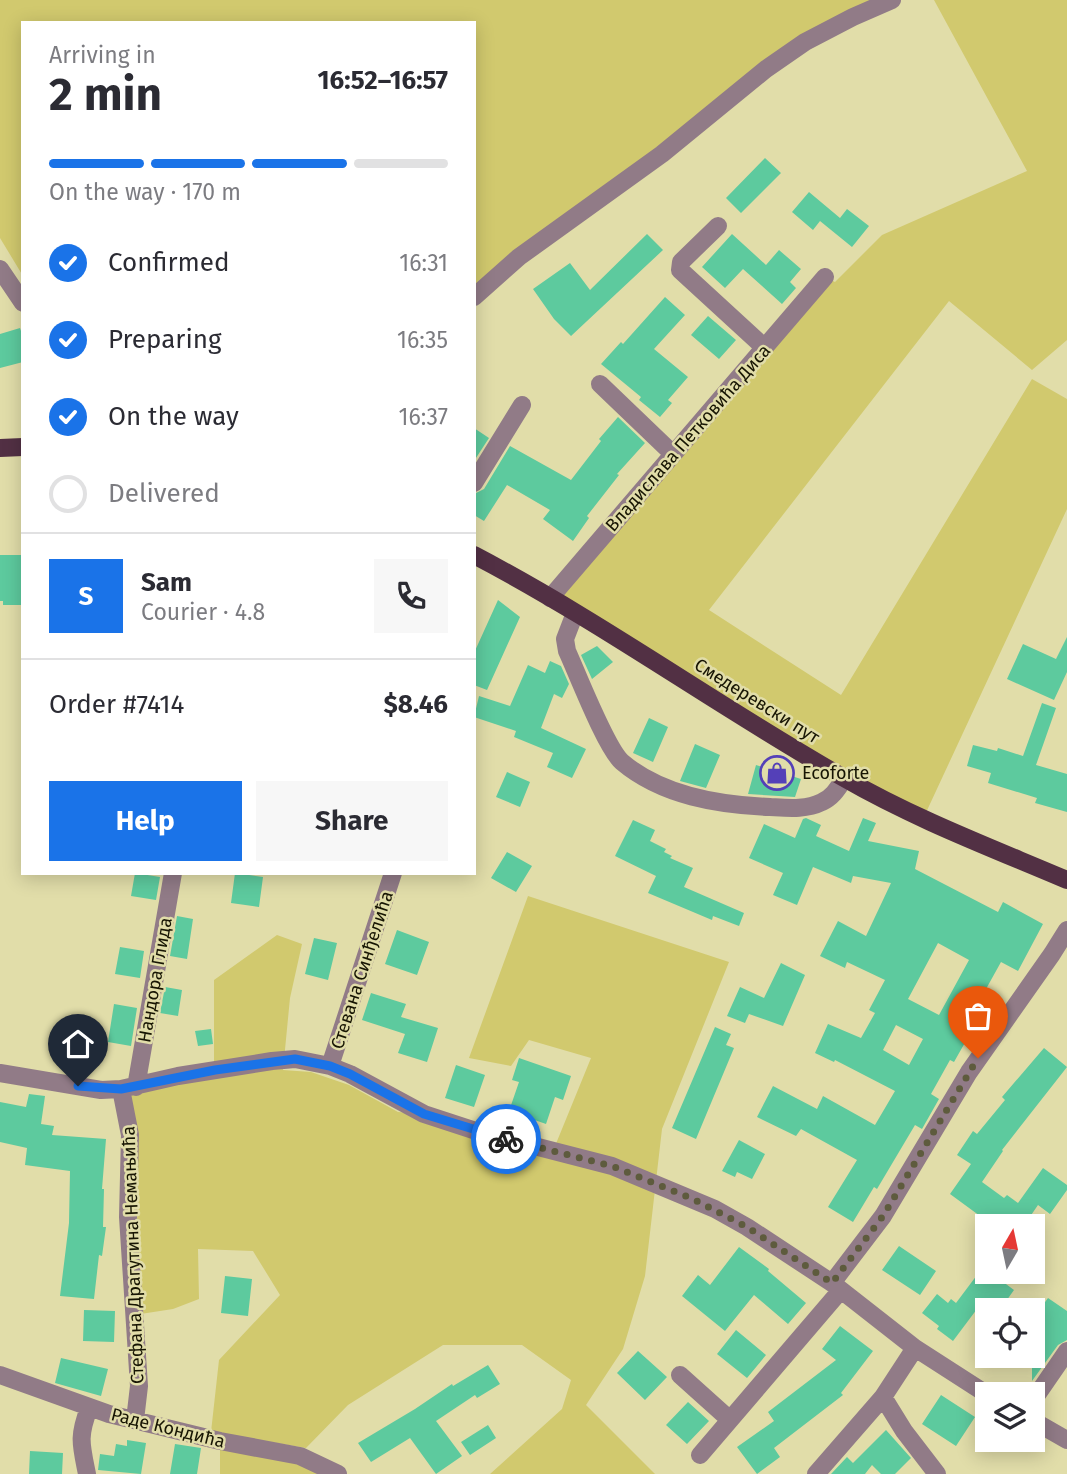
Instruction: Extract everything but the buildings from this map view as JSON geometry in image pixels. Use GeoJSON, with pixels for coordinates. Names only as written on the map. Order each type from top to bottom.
{"type":"FeatureCollection","features":[{"type":"Feature","properties":{"kind":"main road"},"geometry":{"type":"LineString","coordinates":[[0,448],[21,447]]}},
{"type":"Feature","properties":{"kind":"main road","name":"Смедеревски пут"},"geometry":{"type":"LineString","coordinates":[[476,556],[575,613],[844,779],[923,819],[1066,884]]}},
{"type":"Feature","properties":{"kind":"street"},"geometry":{"type":"LineString","coordinates":[[476,295],[519,257],[662,154],[766,69],[805,43],[892,0]]}},
{"type":"Feature","properties":{"kind":"street"},"geometry":{"type":"LineString","coordinates":[[718,226],[681,262],[680,270],[765,348]]}},
{"type":"Feature","properties":{"kind":"street"},"geometry":{"type":"LineString","coordinates":[[0,269],[21,300]]}},
{"type":"Feature","properties":{"kind":"street","name":"Владислава Петковића Диса"},"geometry":{"type":"LineString","coordinates":[[550,598],[825,277]]}},
{"type":"Feature","properties":{"kind":"street"},"geometry":{"type":"LineString","coordinates":[[600,384],[673,454]]}},
{"type":"Feature","properties":{"kind":"street"},"geometry":{"type":"LineString","coordinates":[[476,480],[522,405]]}},
{"type":"Feature","properties":{"kind":"street"},"geometry":{"type":"LineString","coordinates":[[575,613],[565,639],[567,651],[620,761],[647,778],[661,786],[713,801],[744,806],[801,808],[825,801],[836,792],[844,779]]}},
{"type":"Feature","properties":{"kind":"street","name":"Нандора Глида"},"geometry":{"type":"LineString","coordinates":[[129,1088],[173,875]]}},
{"type":"Feature","properties":{"kind":"street","name":"Стевана Синђелића"},"geometry":{"type":"LineString","coordinates":[[330,1066],[392,875]]}},
{"type":"Feature","properties":{"kind":"street"},"geometry":{"type":"LineString","coordinates":[[700,1455],[837,1287],[969,1072],[1067,930]]}},
{"type":"Feature","properties":{"kind":"street","name":"Стевана Синђелића"},"geometry":{"type":"LineString","coordinates":[[0,1073],[101,1090],[129,1088],[178,1076],[272,1060],[295,1059],[330,1066],[424,1114],[476,1131],[586,1158],[662,1185],[715,1209],[837,1287],[915,1348],[975,1387]]}},
{"type":"Feature","properties":{"kind":"street","name":"Стефана Драгутина Немањића"},"geometry":{"type":"LineString","coordinates":[[129,1088],[128,1217],[139,1386],[135,1420]]}},
{"type":"Feature","properties":{"kind":"street"},"geometry":{"type":"LineString","coordinates":[[816,1474],[883,1397],[915,1348]]}},
{"type":"Feature","properties":{"kind":"street"},"geometry":{"type":"LineString","coordinates":[[1045,1383],[1067,1351]]}},
{"type":"Feature","properties":{"kind":"street","name":"Раде Кондића"},"geometry":{"type":"LineString","coordinates":[[0,1375],[89,1408],[220,1441],[300,1456],[338,1474]]}},
{"type":"Feature","properties":{"kind":"street"},"geometry":{"type":"LineString","coordinates":[[680,1375],[729,1419]]}},
{"type":"Feature","properties":{"kind":"street"},"geometry":{"type":"LineString","coordinates":[[883,1397],[935,1473]]}},
{"type":"Feature","properties":{"kind":"street"},"geometry":{"type":"LineString","coordinates":[[87,1474],[80,1440],[89,1408]]}},
{"type":"Feature","properties":{"kind":"street"},"geometry":{"type":"LineString","coordinates":[[1045,1427],[1067,1440]]}},
{"type":"Feature","properties":{"kind":"shaded area"},"geometry":{"type":"Polygon","coordinates":[[[0,0],[892,0],[766,69],[476,302],[476,21],[21,21],[21,273],[0,238],[0,0]]]}},
{"type":"Feature","properties":{"kind":"shaded area"},"geometry":{"type":"Polygon","coordinates":[[[934,0],[1067,0],[1067,340],[1032,370],[949,301],[709,610],[841,695],[1032,379],[1067,399],[1067,509],[923,819],[550,598],[825,277],[835,282],[882,235],[1027,171],[934,0]]]}},
{"type":"Feature","properties":{"kind":"shaded area"},"geometry":{"type":"Polygon","coordinates":[[[528,896],[729,962],[662,1129],[645,1276],[623,1349],[586,1405],[655,1474],[490,1474],[562,1409],[571,1380],[522,1345],[443,1345],[348,1405],[306,1448],[211,1432],[219,1360],[280,1295],[253,1251],[198,1249],[199,1299],[173,1309],[134,1315],[121,1089],[214,1070],[214,980],[277,935],[302,944],[290,998],[283,1070],[311,1072],[349,1085],[398,1112],[424,1114],[553,1151],[591,1058],[529,1040],[511,1066],[469,1058],[528,896]]]}},
{"type":"Feature","properties":{"kind":"shaded area"},"geometry":{"type":"Polygon","coordinates":[[[220,1441],[336,1474],[220,1474],[220,1441]]]}},
{"type":"Feature","properties":{"kind":"way so far"},"geometry":{"type":"LineString","coordinates":[[506,1139],[586,1158],[662,1185],[747,1227],[832,1283],[883,1216],[978,1058]]}},
{"type":"Feature","properties":{"kind":"place","name":"Ecoforte"},"geometry":{"type":"Point","coordinates":[777,773]}},
{"type":"Feature","properties":{"kind":"route"},"geometry":{"type":"LineString","coordinates":[[78,1086],[101,1090],[121,1089],[178,1076],[272,1060],[295,1059],[330,1066],[424,1114],[506,1139]]}}]}
